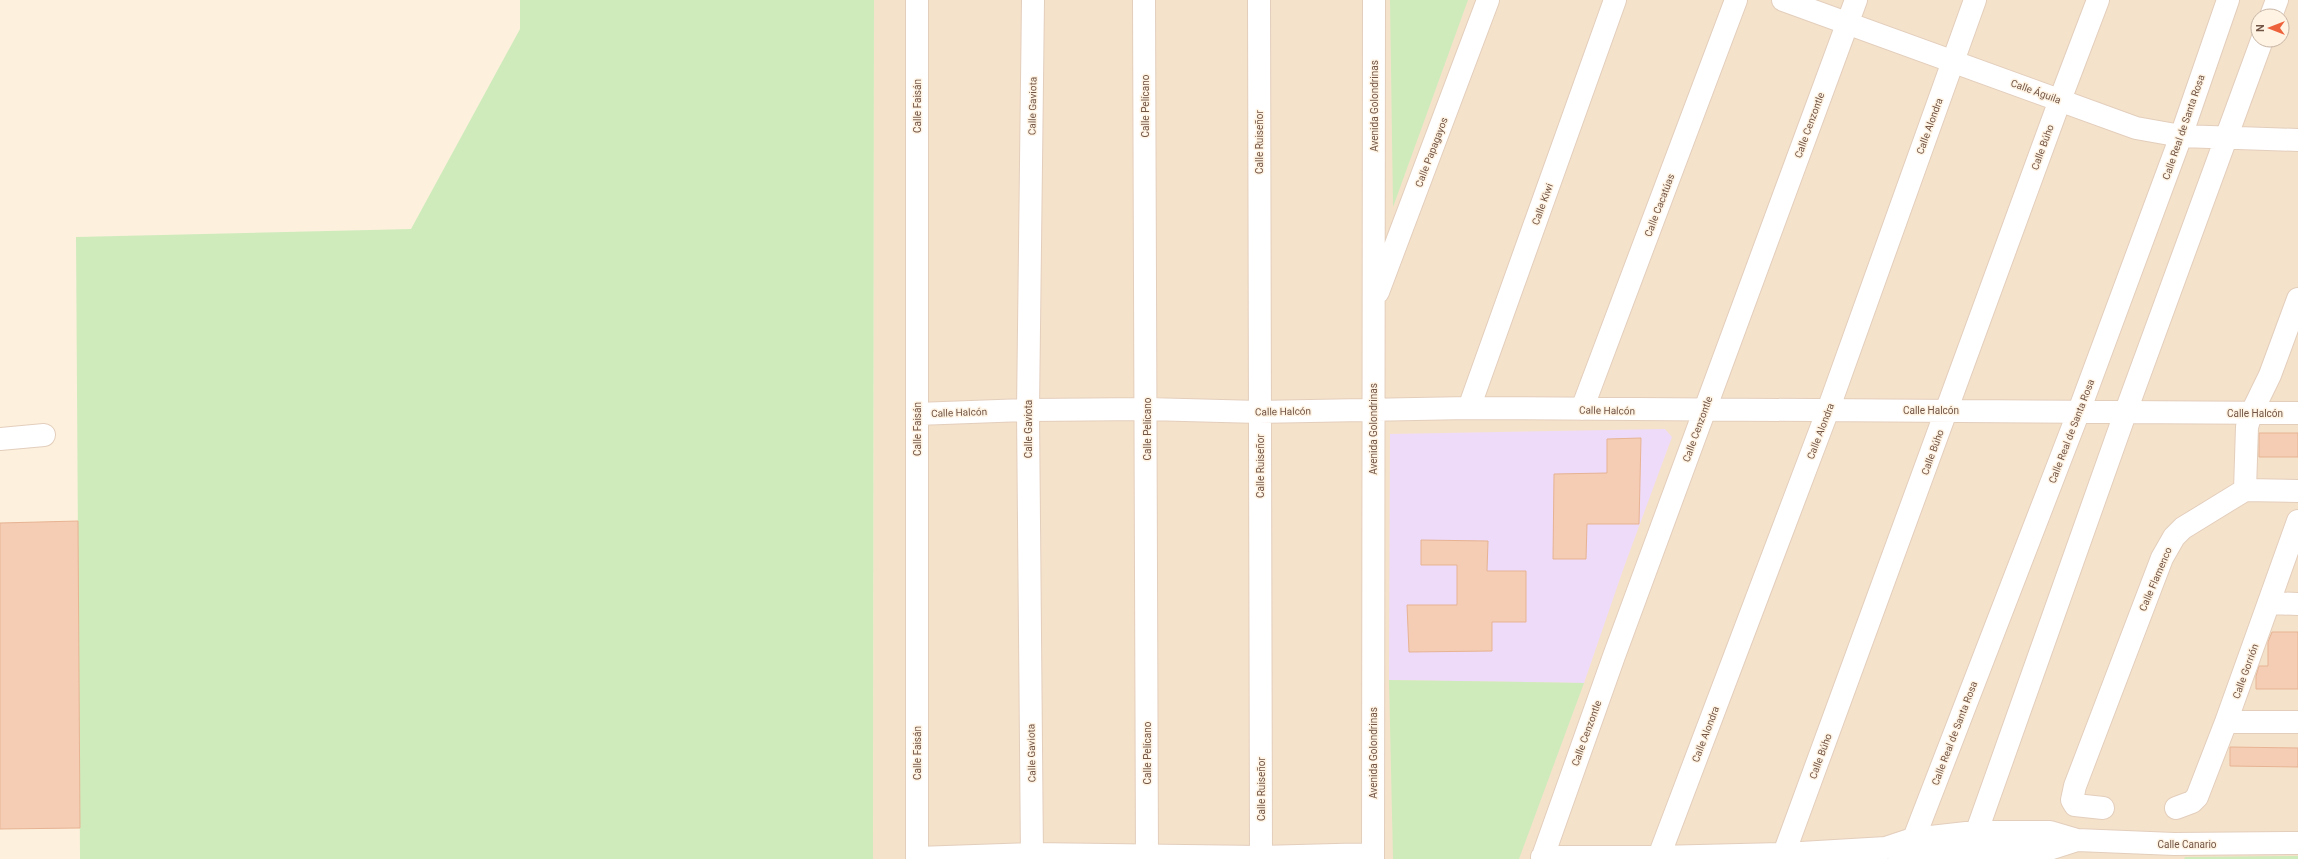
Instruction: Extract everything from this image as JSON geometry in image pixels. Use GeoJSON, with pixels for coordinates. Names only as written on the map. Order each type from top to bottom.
{"type":"FeatureCollection","features":[{"type":"Feature","properties":{"kind":"street","name":"Calle Faisán"},"geometry":{"type":"LineString","coordinates":[[917,0],[917,859]]}},
{"type":"Feature","properties":{"kind":"street","name":"Calle Gaviota"},"geometry":{"type":"LineString","coordinates":[[1032,857],[1028,410],[1033,0]]}},
{"type":"Feature","properties":{"kind":"street","name":"Calle Pelícano"},"geometry":{"type":"LineString","coordinates":[[1144,0],[1148,857]]}},
{"type":"Feature","properties":{"kind":"street","name":"Calle Ruiseñor"},"geometry":{"type":"LineString","coordinates":[[1259,0],[1261,858]]}},
{"type":"Feature","properties":{"kind":"street","name":"Avenida Golondrinas"},"geometry":{"type":"LineString","coordinates":[[1373,856],[1374,0]]}},
{"type":"Feature","properties":{"kind":"street","name":"Calle Papagayos"},"geometry":{"type":"LineString","coordinates":[[1374,305],[1488,0]]}},
{"type":"Feature","properties":{"kind":"street","name":"Calle Kiwi"},"geometry":{"type":"LineString","coordinates":[[1469,408],[1615,0]]}},
{"type":"Feature","properties":{"kind":"street","name":"Calle Cacatúas"},"geometry":{"type":"LineString","coordinates":[[1582,409],[1736,0]]}},
{"type":"Feature","properties":{"kind":"street","name":"Calle Águila"},"geometry":{"type":"LineString","coordinates":[[1783,0],[2136,128],[2181,136],[2227,139],[2298,140]]}},
{"type":"Feature","properties":{"kind":"street","name":"Calle Cenzontle"},"geometry":{"type":"LineString","coordinates":[[1542,858],[1704,411],[1856,0]]}},
{"type":"Feature","properties":{"kind":"street","name":"Calle Alondra"},"geometry":{"type":"LineString","coordinates":[[1658,858],[1828,410],[1975,0]]}},
{"type":"Feature","properties":{"kind":"street","name":"Calle Búho"},"geometry":{"type":"LineString","coordinates":[[1783,857],[2098,0]]}},
{"type":"Feature","properties":{"kind":"street","name":"Calle Real de Santa Rosa"},"geometry":{"type":"LineString","coordinates":[[1909,851],[2079,411],[2181,136],[2228,0]]}},
{"type":"Feature","properties":{"kind":"street"},"geometry":{"type":"LineString","coordinates":[[1970,848],[2126,411],[2259,48]]}},
{"type":"Feature","properties":{"kind":"street"},"geometry":{"type":"LineString","coordinates":[[2298,299],[2270,375],[2251,414],[2245,436],[2245,490],[2298,491]]}},
{"type":"Feature","properties":{"kind":"street","name":"Calle Halcón"},"geometry":{"type":"LineString","coordinates":[[917,414],[1028,410],[1147,409],[1259,412],[1469,408],[1704,411],[1948,410],[2126,411],[2251,414],[2298,413]]}},
{"type":"Feature","properties":{"kind":"street"},"geometry":{"type":"LineString","coordinates":[[0,439],[44,435]]}},
{"type":"Feature","properties":{"kind":"street","name":"Calle Flamenco"},"geometry":{"type":"LineString","coordinates":[[2102,808],[2078,807],[2072,800],[2075,786],[2167,549],[2174,537],[2183,528],[2245,490]]}},
{"type":"Feature","properties":{"kind":"street","name":"Calle Gorrión"},"geometry":{"type":"LineString","coordinates":[[2176,808],[2192,802],[2197,796],[2226,722],[2298,522]]}},
{"type":"Feature","properties":{"kind":"street"},"geometry":{"type":"LineString","coordinates":[[2269,603],[2298,604]]}},
{"type":"Feature","properties":{"kind":"street"},"geometry":{"type":"LineString","coordinates":[[2226,722],[2298,722]]}},
{"type":"Feature","properties":{"kind":"street","name":"Calle Canario"},"geometry":{"type":"LineString","coordinates":[[1909,851],[1970,848],[2048,847],[2077,840],[2171,852],[2298,843]]}},
{"type":"Feature","properties":{"kind":"street"},"geometry":{"type":"LineString","coordinates":[[1542,858],[1783,857],[1886,848],[1909,851]]}},
{"type":"Feature","properties":{"kind":"street"},"geometry":{"type":"LineString","coordinates":[[917,859],[1032,857],[1261,858],[1373,856]]}},
{"type":"Feature","properties":{"kind":"shaded area"},"geometry":{"type":"Polygon","coordinates":[[[874,0],[2298,0],[2298,859],[873,859],[874,0]]]}},
{"type":"Feature","properties":{"kind":"shaded area"},"geometry":{"type":"Polygon","coordinates":[[[1665,429],[1672,437],[1624,567],[1584,683],[1389,680],[1390,434],[1665,429]]]}},
{"type":"Feature","properties":{"kind":"green space"},"geometry":{"type":"Polygon","coordinates":[[[520,0],[874,0],[873,859],[80,859],[76,237],[411,229],[520,29],[520,0]]]}},
{"type":"Feature","properties":{"kind":"green space"},"geometry":{"type":"Polygon","coordinates":[[[1390,0],[1468,0],[1393,207],[1390,0]]]}},
{"type":"Feature","properties":{"kind":"green space"},"geometry":{"type":"Polygon","coordinates":[[[1389,680],[1584,683],[1519,859],[1393,859],[1389,680]]]}},
{"type":"Feature","properties":{"kind":"green space"},"geometry":{"type":"Polygon","coordinates":[[[2298,856],[2298,859],[2184,859],[2185,857],[2298,856]]]}},
{"type":"Feature","properties":{"kind":"building"},"geometry":{"type":"Polygon","coordinates":[[[2259,433],[2298,433],[2298,457],[2259,457],[2259,433]]]}},
{"type":"Feature","properties":{"kind":"building"},"geometry":{"type":"Polygon","coordinates":[[[1641,438],[1639,524],[1587,524],[1586,559],[1553,559],[1554,474],[1607,473],[1607,439],[1641,438]]]}},
{"type":"Feature","properties":{"kind":"building"},"geometry":{"type":"Polygon","coordinates":[[[78,521],[80,828],[0,829],[0,523],[78,521]]]}},
{"type":"Feature","properties":{"kind":"building"},"geometry":{"type":"Polygon","coordinates":[[[1421,540],[1488,541],[1487,571],[1526,571],[1526,622],[1492,622],[1492,651],[1409,652],[1407,605],[1457,605],[1457,565],[1421,565],[1421,540]]]}},
{"type":"Feature","properties":{"kind":"building"},"geometry":{"type":"Polygon","coordinates":[[[2272,632],[2298,632],[2298,689],[2256,689],[2256,676],[2259,666],[2268,666],[2268,642],[2272,632]]]}},
{"type":"Feature","properties":{"kind":"building"},"geometry":{"type":"Polygon","coordinates":[[[2230,747],[2298,748],[2298,767],[2230,766],[2230,747]]]}}]}
